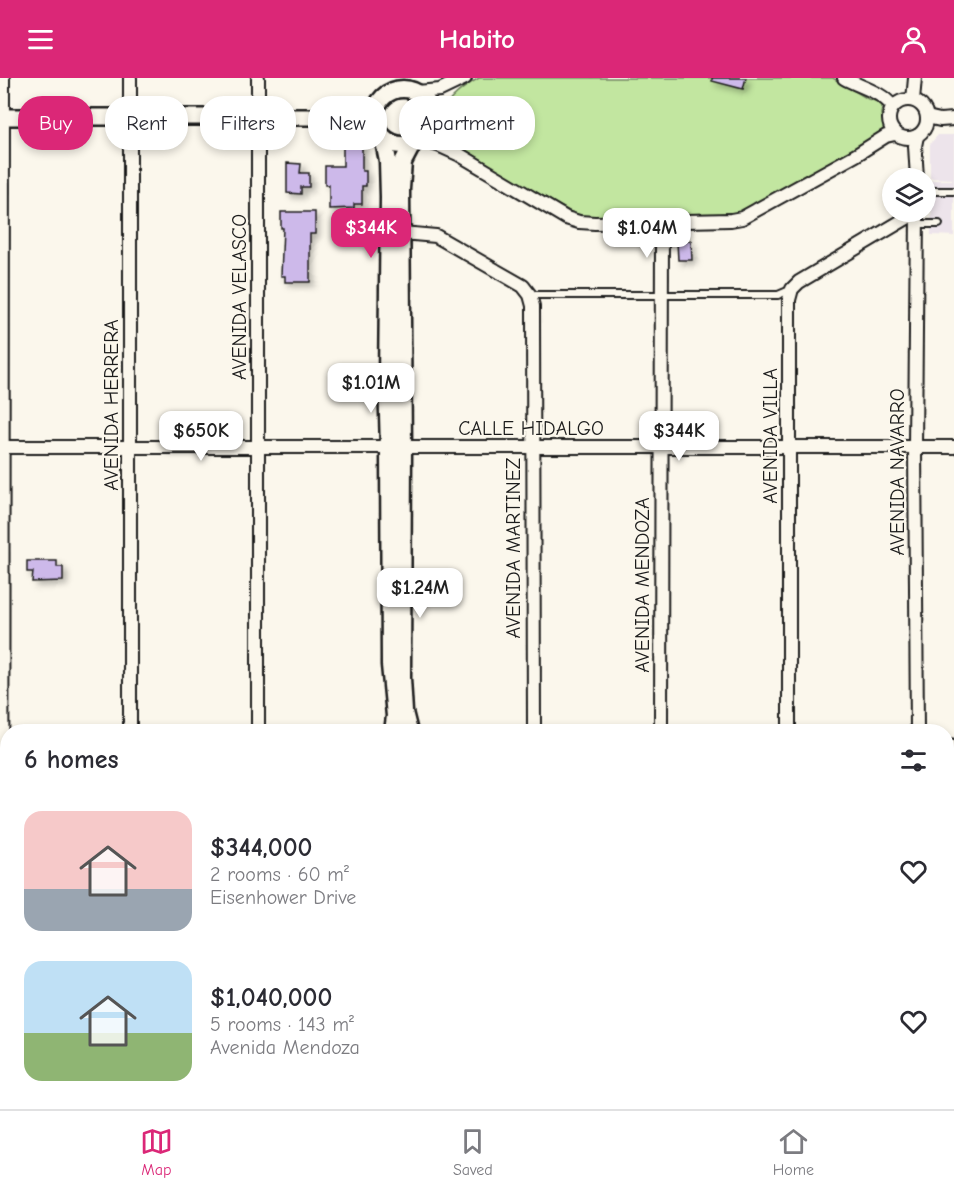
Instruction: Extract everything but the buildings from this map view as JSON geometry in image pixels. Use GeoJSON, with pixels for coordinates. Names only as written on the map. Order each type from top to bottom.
{"type":"FeatureCollection","features":[{"type":"Feature","properties":{"kind":"main road"},"geometry":{"type":"LineString","coordinates":[[385,93],[412,87]]}},
{"type":"Feature","properties":{"kind":"main road"},"geometry":{"type":"LineString","coordinates":[[385,150],[389,197],[387,380],[396,448],[402,678],[407,724]]}},
{"type":"Feature","properties":{"kind":"main road"},"geometry":{"type":"LineString","coordinates":[[394,724],[389,631],[396,448],[402,168],[410,150]]}},
{"type":"Feature","properties":{"kind":"street"},"geometry":{"type":"LineString","coordinates":[[3,78],[1,447],[3,724]]}},
{"type":"Feature","properties":{"kind":"street","name":"AVENIDA HERRERA"},"geometry":{"type":"LineString","coordinates":[[130,78],[130,96]]}},
{"type":"Feature","properties":{"kind":"street","name":"AVENIDA VELASCO"},"geometry":{"type":"LineString","coordinates":[[258,78],[258,96]]}},
{"type":"Feature","properties":{"kind":"street"},"geometry":{"type":"LineString","coordinates":[[412,87],[447,88],[465,78]]}},
{"type":"Feature","properties":{"kind":"street"},"geometry":{"type":"LineString","coordinates":[[844,78],[889,101],[892,106]]}},
{"type":"Feature","properties":{"kind":"street"},"geometry":{"type":"LineString","coordinates":[[913,100],[915,78]]}},
{"type":"Feature","properties":{"kind":"street"},"geometry":{"type":"LineString","coordinates":[[895,134],[888,120],[892,106],[898,101],[913,100],[925,110],[927,117],[926,124],[916,136],[916,168]]}},
{"type":"Feature","properties":{"kind":"street"},"geometry":{"type":"LineString","coordinates":[[2,117],[105,117]]}},
{"type":"Feature","properties":{"kind":"street"},"geometry":{"type":"LineString","coordinates":[[927,117],[940,120],[954,119]]}},
{"type":"Feature","properties":{"kind":"street"},"geometry":{"type":"LineString","coordinates":[[450,150],[566,218],[595,224],[731,220],[742,218],[886,136],[895,134],[902,137],[916,136]]}},
{"type":"Feature","properties":{"kind":"street","name":"AVENIDA HERRERA"},"geometry":{"type":"LineString","coordinates":[[130,150],[130,724]]}},
{"type":"Feature","properties":{"kind":"street","name":"AVENIDA VELASCO"},"geometry":{"type":"LineString","coordinates":[[258,150],[258,724]]}},
{"type":"Feature","properties":{"kind":"street","name":"AVENIDA MENDOZA"},"geometry":{"type":"LineString","coordinates":[[661,724],[662,222]]}},
{"type":"Feature","properties":{"kind":"street"},"geometry":{"type":"LineString","coordinates":[[792,289],[799,282],[906,222]]}},
{"type":"Feature","properties":{"kind":"street","name":"AVENIDA NAVARRO"},"geometry":{"type":"LineString","coordinates":[[917,222],[915,447],[917,724]]}},
{"type":"Feature","properties":{"kind":"street"},"geometry":{"type":"LineString","coordinates":[[402,232],[436,236],[523,286],[530,295]]}},
{"type":"Feature","properties":{"kind":"street","name":"AVENIDA VILLA"},"geometry":{"type":"LineString","coordinates":[[789,724],[789,300],[792,289]]}},
{"type":"Feature","properties":{"kind":"street","name":"AVENIDA MARTINEZ"},"geometry":{"type":"LineString","coordinates":[[530,295],[533,306],[534,724]]}},
{"type":"Feature","properties":{"kind":"street","name":"CALLE HIDALGO"},"geometry":{"type":"LineString","coordinates":[[1,447],[954,447]]}},
{"type":"Feature","properties":{"kind":"lane"},"geometry":{"type":"LineString","coordinates":[[936,191],[954,191]]}},
{"type":"Feature","properties":{"kind":"lane"},"geometry":{"type":"LineString","coordinates":[[934,222],[939,224]]}},
{"type":"Feature","properties":{"kind":"lane"},"geometry":{"type":"LineString","coordinates":[[530,295],[778,296],[792,289]]}},
{"type":"Feature","properties":{"kind":"shaded area"},"geometry":{"type":"Polygon","coordinates":[[[938,135],[954,135],[954,179],[936,178],[936,168],[930,168],[930,144],[938,135]]]}},
{"type":"Feature","properties":{"kind":"shaded area"},"geometry":{"type":"Polygon","coordinates":[[[936,180],[954,180],[954,236],[931,235],[931,222],[936,222],[936,180]]]}},
{"type":"Feature","properties":{"kind":"green space"},"geometry":{"type":"Polygon","coordinates":[[[479,78],[833,78],[868,99],[883,103],[881,114],[885,131],[735,215],[589,217],[576,215],[461,150],[535,150],[535,96],[454,96],[479,78]]]}}]}
